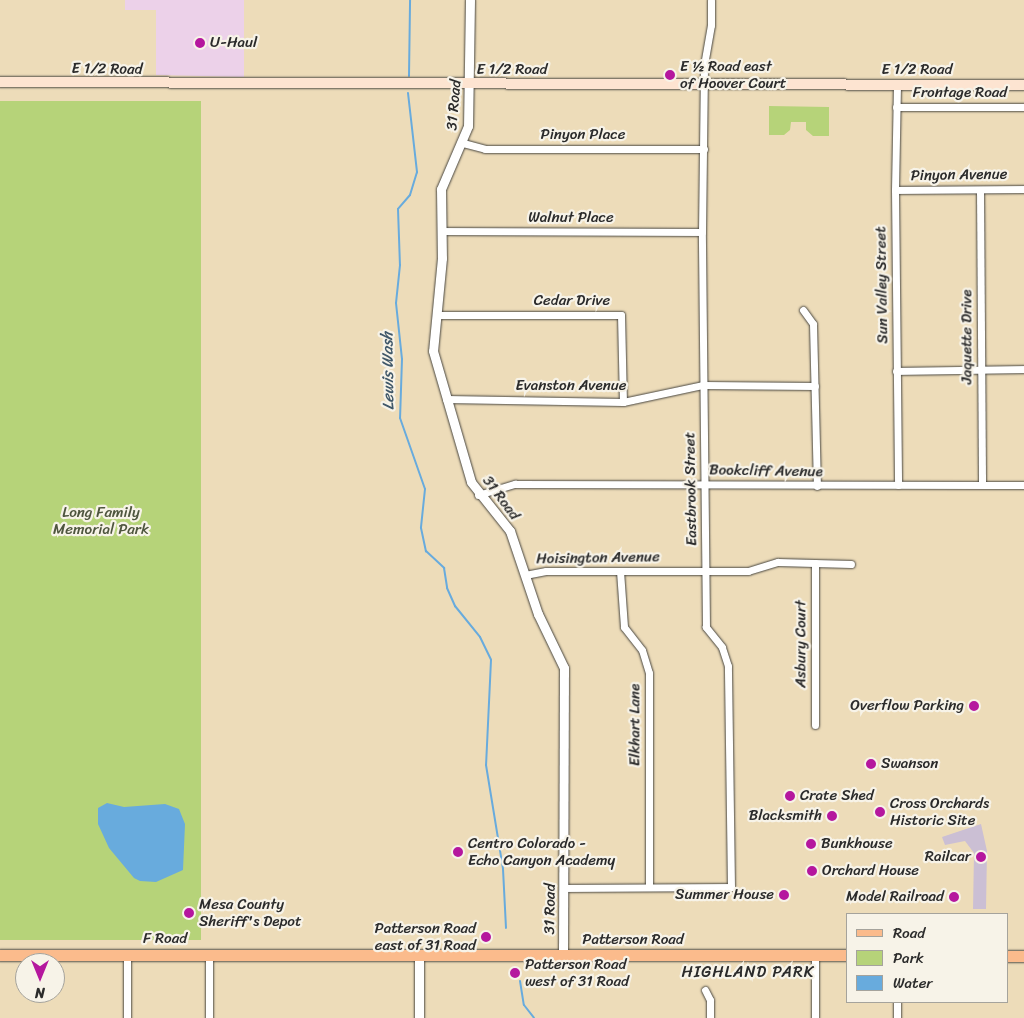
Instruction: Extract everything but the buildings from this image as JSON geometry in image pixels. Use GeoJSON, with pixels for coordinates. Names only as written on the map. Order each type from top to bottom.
{"type":"FeatureCollection","features":[{"type":"Feature","properties":{"kind":"main road","name":"E 1/2 Road"},"geometry":{"type":"LineString","coordinates":[[0,82],[470,85],[1024,85]]}},
{"type":"Feature","properties":{"kind":"main road","name":"F Road"},"geometry":{"type":"LineString","coordinates":[[0,955],[419,955]]}},
{"type":"Feature","properties":{"kind":"main road","name":"Patterson Road"},"geometry":{"type":"LineString","coordinates":[[419,955],[846,955]]}},
{"type":"Feature","properties":{"kind":"main road"},"geometry":{"type":"LineString","coordinates":[[1009,956],[1024,956]]}},
{"type":"Feature","properties":{"kind":"street","name":"31 Road"},"geometry":{"type":"LineString","coordinates":[[470,0],[468,126],[463,143],[441,189],[442,258],[433,351],[469,476],[478,495],[510,531],[538,614],[564,668],[563,955]]}},
{"type":"Feature","properties":{"kind":"street","name":"Eastbrook Street"},"geometry":{"type":"LineString","coordinates":[[649,888],[731,887],[728,666],[722,647],[706,628],[702,232],[704,85],[711,0]]}},
{"type":"Feature","properties":{"kind":"street","name":"Sun Valley Street"},"geometry":{"type":"LineString","coordinates":[[897,85],[894,190],[898,485]]}},
{"type":"Feature","properties":{"kind":"street","name":"Frontage Road"},"geometry":{"type":"LineString","coordinates":[[896,107],[1024,107]]}},
{"type":"Feature","properties":{"kind":"street","name":"Pinyon Place"},"geometry":{"type":"LineString","coordinates":[[463,143],[485,149],[704,149]]}},
{"type":"Feature","properties":{"kind":"street","name":"Pinyon Avenue"},"geometry":{"type":"LineString","coordinates":[[894,190],[1024,189]]}},
{"type":"Feature","properties":{"kind":"street","name":"Jaquette Drive"},"geometry":{"type":"LineString","coordinates":[[980,190],[982,484]]}},
{"type":"Feature","properties":{"kind":"street","name":"Walnut Place"},"geometry":{"type":"LineString","coordinates":[[441,231],[702,232]]}},
{"type":"Feature","properties":{"kind":"street"},"geometry":{"type":"LineString","coordinates":[[803,310],[813,324],[817,486]]}},
{"type":"Feature","properties":{"kind":"street","name":"Cedar Drive"},"geometry":{"type":"LineString","coordinates":[[436,315],[622,315],[623,402]]}},
{"type":"Feature","properties":{"kind":"street"},"geometry":{"type":"LineString","coordinates":[[896,371],[1024,369]]}},
{"type":"Feature","properties":{"kind":"street","name":"Evanston Avenue"},"geometry":{"type":"LineString","coordinates":[[446,399],[623,402],[703,385],[815,386]]}},
{"type":"Feature","properties":{"kind":"street","name":"Bookcliff Avenue"},"geometry":{"type":"LineString","coordinates":[[478,495],[515,484],[704,483],[817,486],[1024,484]]}},
{"type":"Feature","properties":{"kind":"street","name":"Hoisington Avenue"},"geometry":{"type":"LineString","coordinates":[[525,575],[546,570],[748,571],[778,562],[851,564]]}},
{"type":"Feature","properties":{"kind":"street","name":"Asbury Court"},"geometry":{"type":"LineString","coordinates":[[815,563],[815,725]]}},
{"type":"Feature","properties":{"kind":"street","name":"Elkhart Lane"},"geometry":{"type":"LineString","coordinates":[[620,571],[624,627],[642,650],[649,673],[649,888]]}},
{"type":"Feature","properties":{"kind":"street"},"geometry":{"type":"LineString","coordinates":[[564,888],[649,888]]}},
{"type":"Feature","properties":{"kind":"street"},"geometry":{"type":"LineString","coordinates":[[126,954],[126,1018]]}},
{"type":"Feature","properties":{"kind":"street"},"geometry":{"type":"LineString","coordinates":[[209,954],[209,1018]]}},
{"type":"Feature","properties":{"kind":"street"},"geometry":{"type":"LineString","coordinates":[[419,955],[419,1018]]}},
{"type":"Feature","properties":{"kind":"street"},"geometry":{"type":"LineString","coordinates":[[815,955],[815,1018]]}},
{"type":"Feature","properties":{"kind":"street"},"geometry":{"type":"LineString","coordinates":[[705,990],[710,1000],[710,1018]]}},
{"type":"Feature","properties":{"kind":"street"},"geometry":{"type":"LineString","coordinates":[[897,1003],[897,1018]]}},
{"type":"Feature","properties":{"kind":"shaded area","name":"U-Haul"},"geometry":{"type":"Polygon","coordinates":[[[125,0],[244,0],[244,77],[156,75],[156,10],[125,10],[125,0]]]}},
{"type":"Feature","properties":{"kind":"shaded area"},"geometry":{"type":"Polygon","coordinates":[[[981,824],[987,851],[986,909],[973,909],[974,853],[965,841],[945,845],[942,837],[981,824]]]}},
{"type":"Feature","properties":{"kind":"green space","name":"Long Family Memorial Park"},"geometry":{"type":"Polygon","coordinates":[[[0,101],[201,101],[201,940],[0,940],[0,101]]]}},
{"type":"Feature","properties":{"kind":"green space"},"geometry":{"type":"Polygon","coordinates":[[[769,106],[829,107],[829,136],[813,136],[806,130],[806,122],[791,122],[790,130],[784,135],[769,135],[769,106]]]}},
{"type":"Feature","properties":{"kind":"water"},"geometry":{"type":"Polygon","coordinates":[[[107,803],[124,807],[165,804],[179,809],[185,824],[183,870],[156,882],[140,881],[134,878],[109,848],[98,824],[98,808],[107,803]]]}},
{"type":"Feature","properties":{"kind":"waterway","name":"Lewis Wash"},"geometry":{"type":"LineString","coordinates":[[409,76],[410,0]]}},
{"type":"Feature","properties":{"kind":"waterway","name":"Lewis Wash"},"geometry":{"type":"LineString","coordinates":[[408,93],[417,172],[410,195],[398,209],[400,265],[396,303],[402,359],[400,418],[425,489],[421,528],[426,551],[444,568],[447,588],[455,606],[480,637],[491,660],[486,765],[503,869],[506,928]]}},
{"type":"Feature","properties":{"kind":"waterway","name":"Lewis Wash"},"geometry":{"type":"LineString","coordinates":[[520,981],[524,1005],[534,1018]]}},
{"type":"Feature","properties":{"kind":"place","name":"U-Haul"},"geometry":{"type":"Point","coordinates":[200,43]}},
{"type":"Feature","properties":{"kind":"place","name":"E ½ Road east of Hoover Court"},"geometry":{"type":"Point","coordinates":[670,75]}},
{"type":"Feature","properties":{"kind":"place","name":"Overflow Parking"},"geometry":{"type":"Point","coordinates":[974,706]}},
{"type":"Feature","properties":{"kind":"place","name":"Swanson"},"geometry":{"type":"Point","coordinates":[871,764]}},
{"type":"Feature","properties":{"kind":"place","name":"Crate Shed"},"geometry":{"type":"Point","coordinates":[790,796]}},
{"type":"Feature","properties":{"kind":"place","name":"Cross Orchards Historic Site"},"geometry":{"type":"Point","coordinates":[880,812]}},
{"type":"Feature","properties":{"kind":"place","name":"Blacksmith"},"geometry":{"type":"Point","coordinates":[832,816]}},
{"type":"Feature","properties":{"kind":"place","name":"Bunkhouse"},"geometry":{"type":"Point","coordinates":[811,844]}},
{"type":"Feature","properties":{"kind":"place","name":"Centro Colorado - Echo Canyon Academy"},"geometry":{"type":"Point","coordinates":[458,852]}},
{"type":"Feature","properties":{"kind":"place","name":"Railcar"},"geometry":{"type":"Point","coordinates":[981,857]}},
{"type":"Feature","properties":{"kind":"place","name":"Orchard House"},"geometry":{"type":"Point","coordinates":[812,871]}},
{"type":"Feature","properties":{"kind":"place","name":"Summer House"},"geometry":{"type":"Point","coordinates":[784,895]}},
{"type":"Feature","properties":{"kind":"place","name":"Model Railroad"},"geometry":{"type":"Point","coordinates":[954,897]}},
{"type":"Feature","properties":{"kind":"place","name":"Mesa County Sheriff's Depot"},"geometry":{"type":"Point","coordinates":[189,913]}},
{"type":"Feature","properties":{"kind":"place","name":"Patterson Road east of 31 Road"},"geometry":{"type":"Point","coordinates":[486,937]}},
{"type":"Feature","properties":{"kind":"place","name":"Patterson Road west of 31 Road"},"geometry":{"type":"Point","coordinates":[515,973]}},
{"type":"Feature","properties":{"kind":"district","name":"HIGHLAND PARK"},"geometry":{"type":"Point","coordinates":[748,972]}}]}
